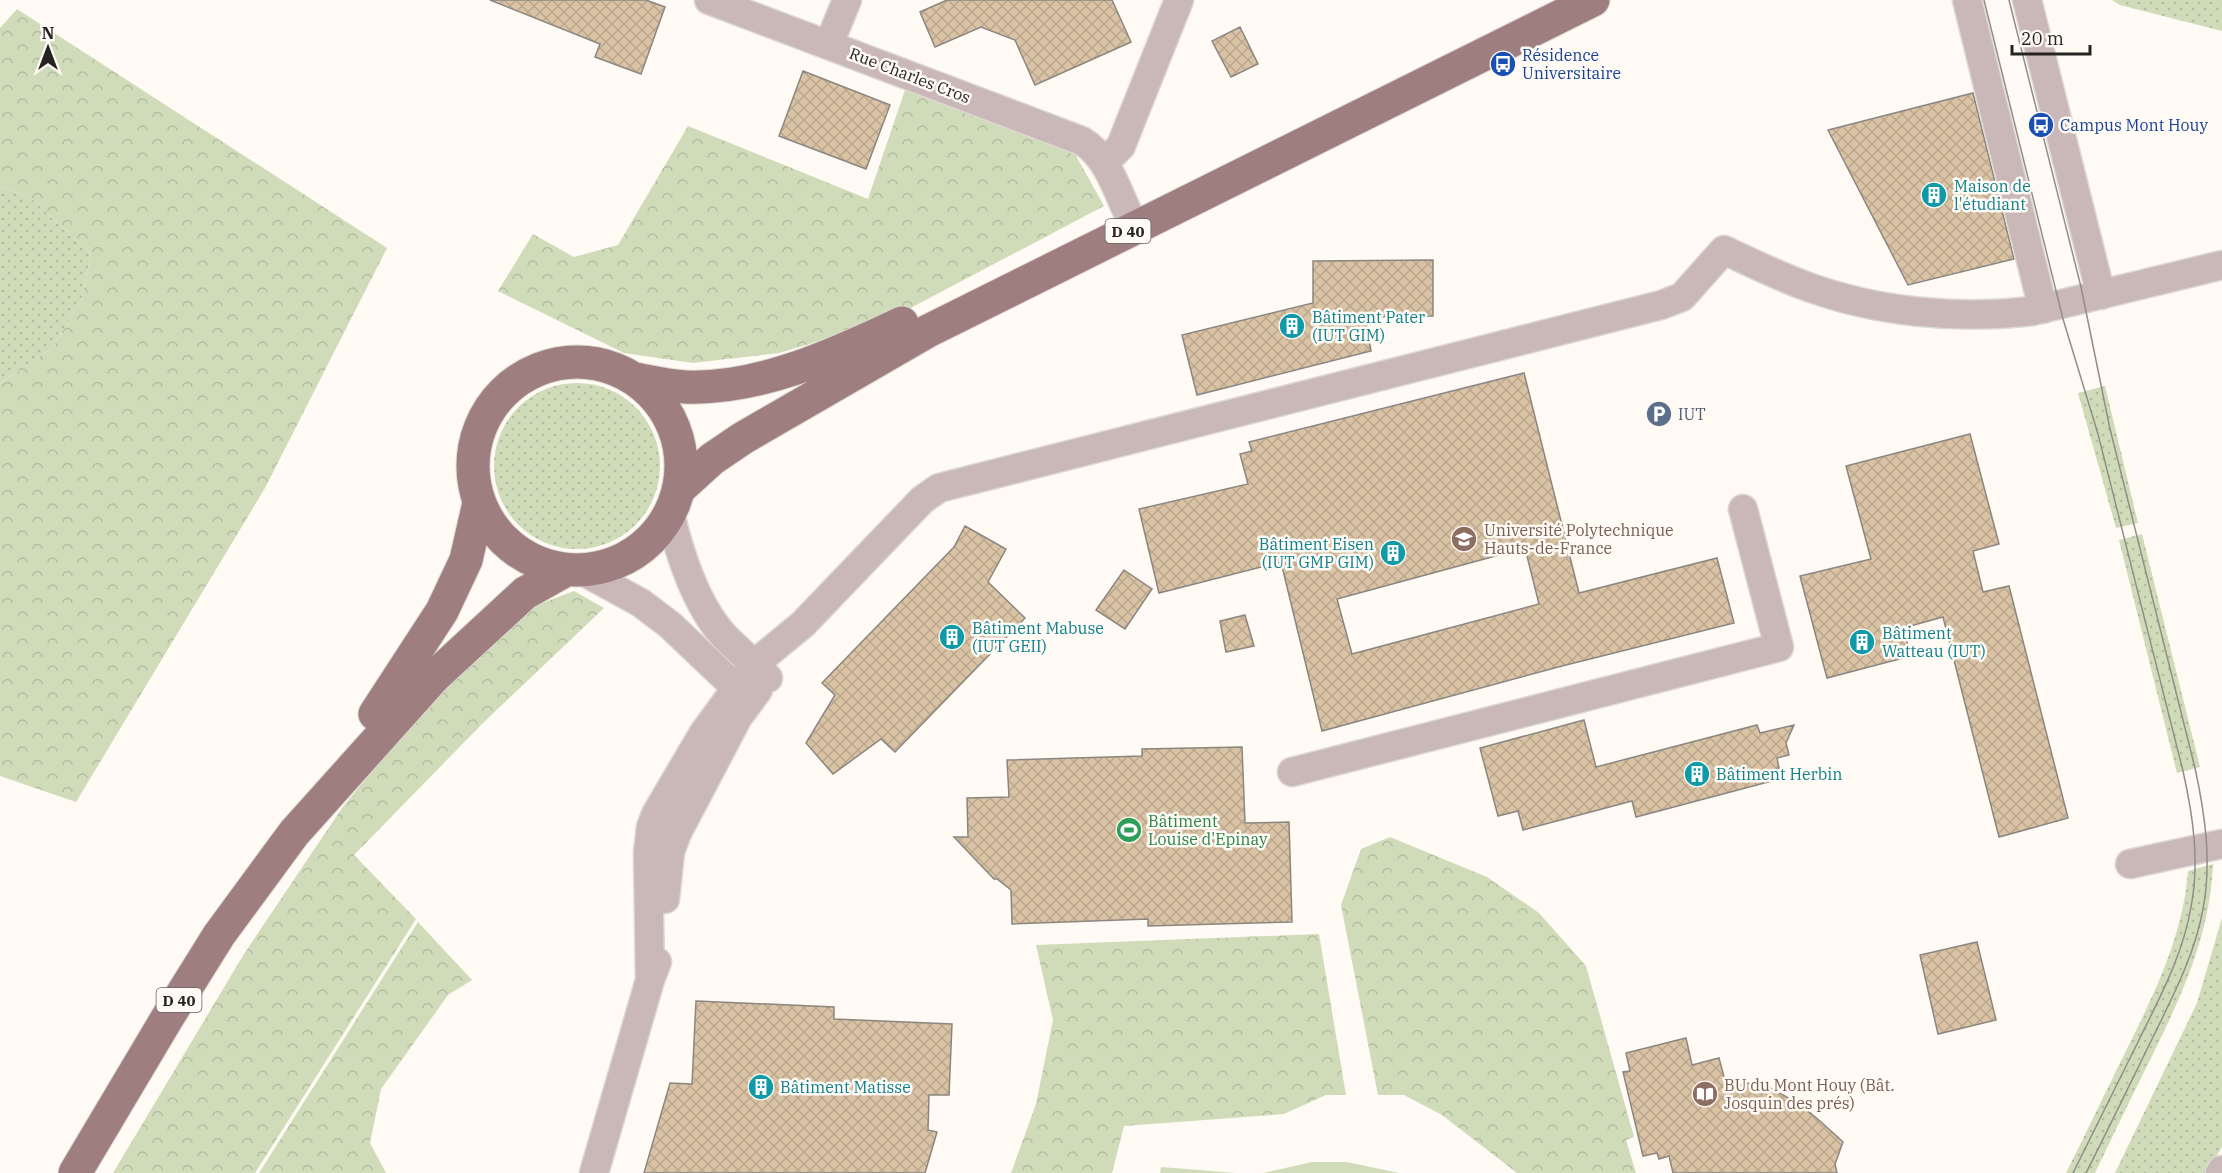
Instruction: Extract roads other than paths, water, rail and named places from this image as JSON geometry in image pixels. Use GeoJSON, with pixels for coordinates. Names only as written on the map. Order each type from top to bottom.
{"type":"FeatureCollection","features":[{"type":"Feature","properties":{"kind":"main road","name":"D 40"},"geometry":{"type":"LineString","coordinates":[[635,380],[684,387],[723,385],[812,362],[864,341],[1128,213],[1554,0]]}},
{"type":"Feature","properties":{"kind":"main road","name":"D 40"},"geometry":{"type":"LineString","coordinates":[[675,501],[712,459],[743,438],[939,326],[1593,0]]}},
{"type":"Feature","properties":{"kind":"main road"},"geometry":{"type":"LineString","coordinates":[[573,362],[605,366],[635,380],[658,401],[674,428],[681,458],[675,501],[653,538],[629,556],[601,568],[574,570],[536,562],[509,546],[494,530],[479,503],[473,471],[476,438],[490,408],[512,385],[541,369],[573,362]]}},
{"type":"Feature","properties":{"kind":"main road","name":"D 40"},"geometry":{"type":"LineString","coordinates":[[75,1173],[219,935],[294,834],[400,679],[442,611],[466,560],[479,503]]}},
{"type":"Feature","properties":{"kind":"main road","name":"D 40"},"geometry":{"type":"LineString","coordinates":[[294,834],[434,676],[525,593],[574,570]]}},
{"type":"Feature","properties":{"kind":"street","name":"Rue Charles Cros"},"geometry":{"type":"LineString","coordinates":[[709,0],[1082,141],[1091,147],[1104,163],[1128,213]]}},
{"type":"Feature","properties":{"kind":"street"},"geometry":{"type":"LineString","coordinates":[[829,44],[847,0]]}},
{"type":"Feature","properties":{"kind":"street"},"geometry":{"type":"LineString","coordinates":[[1104,163],[1124,138],[1179,0]]}},
{"type":"Feature","properties":{"kind":"street"},"geometry":{"type":"LineString","coordinates":[[1967,0],[2043,309]]}},
{"type":"Feature","properties":{"kind":"street"},"geometry":{"type":"LineString","coordinates":[[2027,0],[2101,295]]}},
{"type":"Feature","properties":{"kind":"street"},"geometry":{"type":"LineString","coordinates":[[594,1173],[650,980],[648,852],[651,827],[656,814],[694,748],[803,624],[922,500],[939,488],[1661,305],[1682,297],[1724,250],[1804,285],[1867,303],[1910,310],[1951,313],[2012,313],[2043,309],[2222,265]]}},
{"type":"Feature","properties":{"kind":"street"},"geometry":{"type":"LineString","coordinates":[[675,501],[681,556],[709,615],[724,635],[762,672]]}},
{"type":"Feature","properties":{"kind":"street"},"geometry":{"type":"LineString","coordinates":[[1292,772],[1779,647],[1743,509]]}},
{"type":"Feature","properties":{"kind":"street"},"geometry":{"type":"LineString","coordinates":[[574,570],[651,610],[682,636],[742,694]]}},
{"type":"Feature","properties":{"kind":"street"},"geometry":{"type":"LineString","coordinates":[[2130,864],[2222,844]]}},
{"type":"Feature","properties":{"kind":"tram line"},"geometry":{"type":"LineString","coordinates":[[1984,0],[2063,319],[2098,434],[2183,771],[2194,839],[2194,890],[2187,925],[2176,959],[2154,1010],[2073,1173]]}},
{"type":"Feature","properties":{"kind":"tram line"},"geometry":{"type":"LineString","coordinates":[[2009,0],[2081,287],[2110,429],[2195,768],[2206,838],[2206,891],[2195,942],[2168,1006],[2086,1173]]}},
{"type":"Feature","properties":{"kind":"place","name":"Résidence Universitaire"},"geometry":{"type":"Point","coordinates":[1503,64]}},
{"type":"Feature","properties":{"kind":"place","name":"Campus Mont Houy"},"geometry":{"type":"Point","coordinates":[2041,125]}},
{"type":"Feature","properties":{"kind":"place","name":"Maison de l'étudiant"},"geometry":{"type":"Point","coordinates":[1934,195]}},
{"type":"Feature","properties":{"kind":"place","name":"Bâtiment Pater (IUT GIM)"},"geometry":{"type":"Point","coordinates":[1292,326]}},
{"type":"Feature","properties":{"kind":"place","name":"IUT"},"geometry":{"type":"Point","coordinates":[1659,414]}},
{"type":"Feature","properties":{"kind":"place","name":"Université Polytechnique Hauts-de-France"},"geometry":{"type":"Point","coordinates":[1464,539]}},
{"type":"Feature","properties":{"kind":"place","name":"Bâtiment Eisen (IUT GMP GIM)"},"geometry":{"type":"Point","coordinates":[1393,553]}},
{"type":"Feature","properties":{"kind":"place","name":"Bâtiment Mabuse (IUT GEII)"},"geometry":{"type":"Point","coordinates":[952,637]}},
{"type":"Feature","properties":{"kind":"place","name":"Bâtiment Watteau (IUT)"},"geometry":{"type":"Point","coordinates":[1862,642]}},
{"type":"Feature","properties":{"kind":"place","name":"Bâtiment Herbin"},"geometry":{"type":"Point","coordinates":[1697,774]}},
{"type":"Feature","properties":{"kind":"place","name":"Bâtiment Louise d'Epinay"},"geometry":{"type":"Point","coordinates":[1129,830]}},
{"type":"Feature","properties":{"kind":"place","name":"Bâtiment Matisse"},"geometry":{"type":"Point","coordinates":[761,1087]}},
{"type":"Feature","properties":{"kind":"place","name":"BU du Mont Houy (Bât. Josquin des prés)"},"geometry":{"type":"Point","coordinates":[1705,1094]}}]}
